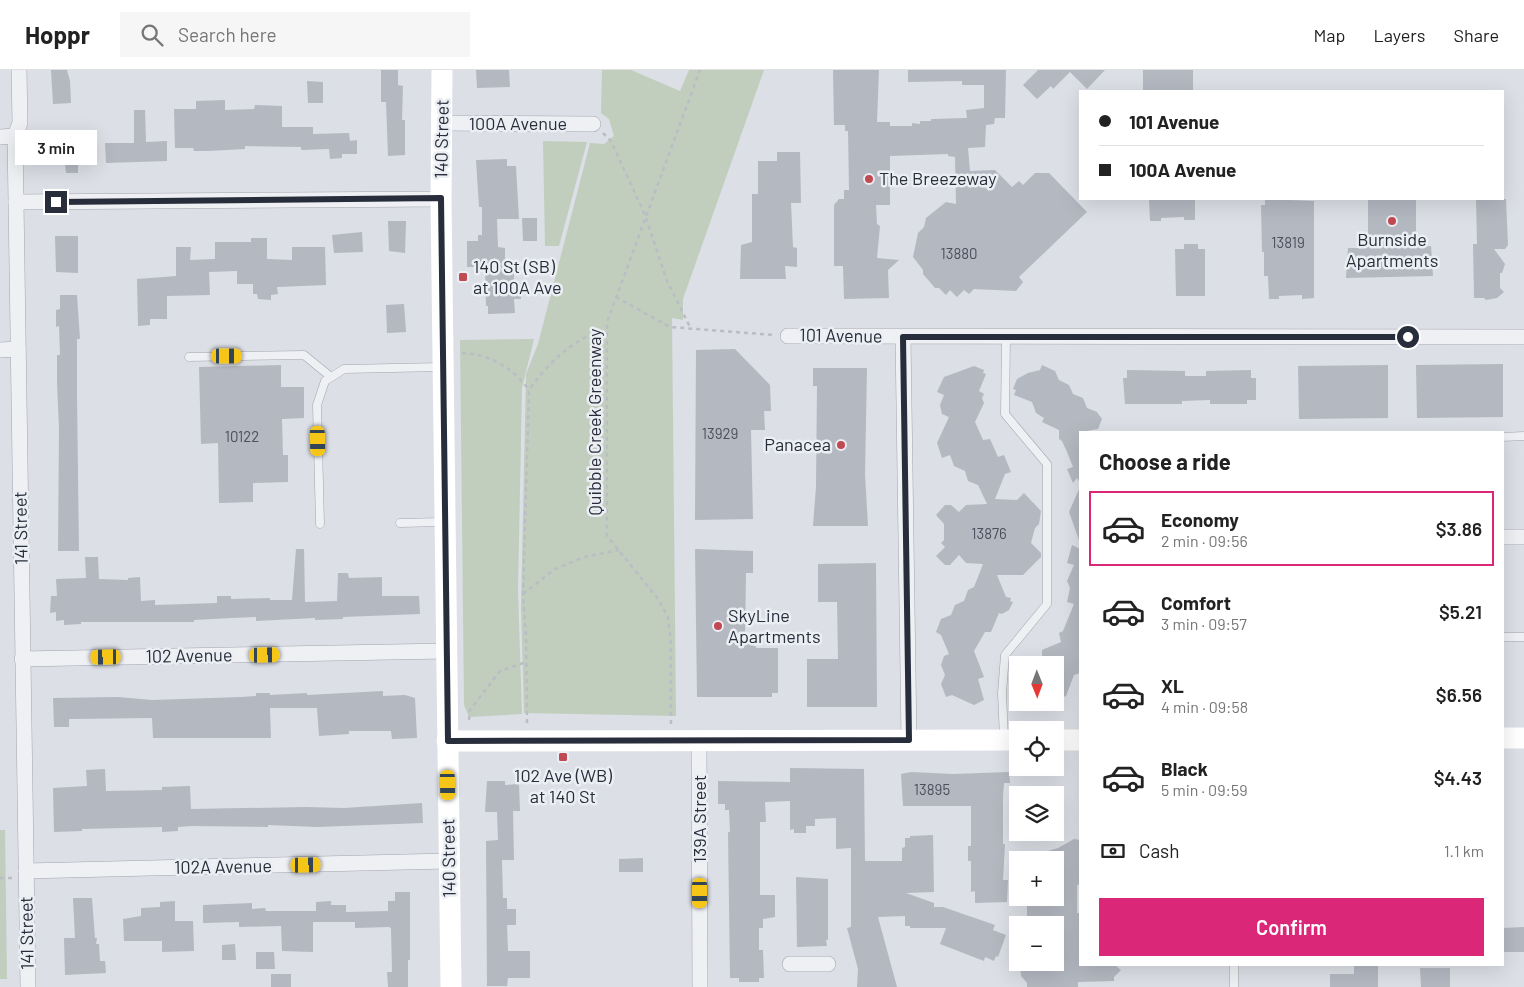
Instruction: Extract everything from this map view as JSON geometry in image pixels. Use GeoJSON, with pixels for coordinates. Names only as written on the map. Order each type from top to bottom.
{"type":"FeatureCollection","features":[{"type":"Feature","properties":{"kind":"main road","name":"140 Street"},"geometry":{"type":"LineString","coordinates":[[442,70],[441,198],[451,987]]}},
{"type":"Feature","properties":{"kind":"main road"},"geometry":{"type":"LineString","coordinates":[[1504,738],[1524,738]]}},
{"type":"Feature","properties":{"kind":"main road"},"geometry":{"type":"LineString","coordinates":[[448,741],[1009,740]]}},
{"type":"Feature","properties":{"kind":"main road"},"geometry":{"type":"LineString","coordinates":[[1064,740],[1079,740]]}},
{"type":"Feature","properties":{"kind":"street","name":"141 Street"},"geometry":{"type":"LineString","coordinates":[[19,70],[20,123],[15,136],[28,987]]}},
{"type":"Feature","properties":{"kind":"street","name":"100A Avenue"},"geometry":{"type":"LineString","coordinates":[[443,123],[593,124]]}},
{"type":"Feature","properties":{"kind":"street"},"geometry":{"type":"LineString","coordinates":[[0,137],[15,136]]}},
{"type":"Feature","properties":{"kind":"street"},"geometry":{"type":"LineString","coordinates":[[16,202],[441,198]]}},
{"type":"Feature","properties":{"kind":"street","name":"101 Avenue"},"geometry":{"type":"LineString","coordinates":[[788,336],[1006,338],[1524,337]]}},
{"type":"Feature","properties":{"kind":"street"},"geometry":{"type":"LineString","coordinates":[[903,337],[909,740]]}},
{"type":"Feature","properties":{"kind":"street"},"geometry":{"type":"LineString","coordinates":[[0,350],[18,349]]}},
{"type":"Feature","properties":{"kind":"street"},"geometry":{"type":"LineString","coordinates":[[1504,537],[1524,537]]}},
{"type":"Feature","properties":{"kind":"street","name":"102 Avenue"},"geometry":{"type":"LineString","coordinates":[[22,659],[446,652]]}},
{"type":"Feature","properties":{"kind":"street","name":"139A Street"},"geometry":{"type":"LineString","coordinates":[[699,741],[700,987]]}},
{"type":"Feature","properties":{"kind":"street","name":"102A Avenue"},"geometry":{"type":"LineString","coordinates":[[26,872],[449,861]]}},
{"type":"Feature","properties":{"kind":"street"},"geometry":{"type":"LineString","coordinates":[[790,964],[828,964]]}},
{"type":"Feature","properties":{"kind":"lane"},"geometry":{"type":"LineString","coordinates":[[1006,338],[1005,414],[1046,464],[1046,604],[1005,655],[1002,693],[1009,730]]}},
{"type":"Feature","properties":{"kind":"lane"},"geometry":{"type":"LineString","coordinates":[[189,357],[304,355],[331,378]]}},
{"type":"Feature","properties":{"kind":"lane"},"geometry":{"type":"LineString","coordinates":[[320,524],[317,405],[325,381],[344,369],[443,367]]}},
{"type":"Feature","properties":{"kind":"lane"},"geometry":{"type":"LineString","coordinates":[[1504,437],[1524,436]]}},
{"type":"Feature","properties":{"kind":"lane"},"geometry":{"type":"LineString","coordinates":[[400,523],[445,522]]}},
{"type":"Feature","properties":{"kind":"lane"},"geometry":{"type":"LineString","coordinates":[[1504,637],[1524,636]]}},
{"type":"Feature","properties":{"kind":"lane"},"geometry":{"type":"LineString","coordinates":[[1234,966],[1234,987]]}},
{"type":"Feature","properties":{"kind":"path","name":"Quibble Creek Greenway"},"geometry":{"type":"LineString","coordinates":[[671,741],[671,642],[668,618],[659,600],[607,536],[607,322],[700,70]]}},
{"type":"Feature","properties":{"kind":"path"},"geometry":{"type":"LineString","coordinates":[[593,124],[611,141],[645,215],[667,281],[691,328]]}},
{"type":"Feature","properties":{"kind":"path"},"geometry":{"type":"LineString","coordinates":[[616,297],[670,327],[788,336]]}},
{"type":"Feature","properties":{"kind":"path"},"geometry":{"type":"LineString","coordinates":[[527,723],[523,594],[529,390],[539,376],[559,357],[585,337],[607,334]]}},
{"type":"Feature","properties":{"kind":"path"},"geometry":{"type":"LineString","coordinates":[[462,353],[480,354],[500,363],[519,376],[529,390]]}},
{"type":"Feature","properties":{"kind":"path"},"geometry":{"type":"LineString","coordinates":[[523,594],[555,569],[584,557],[619,550]]}},
{"type":"Feature","properties":{"kind":"path"},"geometry":{"type":"LineString","coordinates":[[469,720],[470,710],[486,693],[490,683],[500,671],[526,662]]}},
{"type":"Feature","properties":{"kind":"path"},"geometry":{"type":"LineString","coordinates":[[0,878],[12,878]]}},
{"type":"Feature","properties":{"kind":"green space"},"geometry":{"type":"Polygon","coordinates":[[[602,70],[631,70],[680,91],[689,70],[764,70],[683,299],[683,320],[672,318],[676,716],[524,713],[521,608],[526,374],[538,344],[590,143],[604,144],[614,136],[609,119],[601,113],[602,70]]]}},
{"type":"Feature","properties":{"kind":"green space"},"geometry":{"type":"Polygon","coordinates":[[[543,141],[587,142],[559,246],[545,246],[543,141]]]}},
{"type":"Feature","properties":{"kind":"green space"},"geometry":{"type":"Polygon","coordinates":[[[534,339],[522,388],[518,590],[522,714],[469,717],[464,705],[460,340],[534,339]]]}},
{"type":"Feature","properties":{"kind":"green space"},"geometry":{"type":"Polygon","coordinates":[[[0,830],[5,830],[7,979],[0,979],[0,830]]]}},
{"type":"Feature","properties":{"kind":"building"},"geometry":{"type":"Polygon","coordinates":[[[51,70],[67,70],[70,81],[71,103],[53,104],[51,70]]]}},
{"type":"Feature","properties":{"kind":"building"},"geometry":{"type":"Polygon","coordinates":[[[381,70],[398,70],[398,85],[403,86],[402,120],[405,120],[405,155],[388,156],[386,102],[381,102],[381,70]]]}},
{"type":"Feature","properties":{"kind":"building"},"geometry":{"type":"Polygon","coordinates":[[[476,70],[509,70],[510,87],[477,88],[476,70]]]}},
{"type":"Feature","properties":{"kind":"building"},"geometry":{"type":"Polygon","coordinates":[[[833,70],[879,70],[877,122],[890,122],[890,126],[912,126],[912,123],[920,124],[920,121],[931,121],[931,119],[967,118],[966,110],[984,108],[984,85],[962,85],[962,81],[908,82],[908,70],[1006,70],[1005,118],[995,118],[994,124],[986,125],[985,147],[968,148],[970,171],[995,170],[1012,187],[1019,181],[1023,185],[1035,173],[1049,173],[1087,212],[1019,277],[1023,282],[1016,291],[974,289],[969,294],[964,290],[957,297],[950,290],[946,295],[939,288],[935,288],[923,274],[923,270],[913,257],[918,233],[924,227],[926,218],[946,202],[956,204],[955,157],[948,156],[948,154],[890,156],[890,205],[876,205],[877,224],[880,226],[877,258],[899,260],[888,270],[889,298],[844,299],[843,266],[834,266],[834,205],[839,199],[844,199],[844,190],[849,190],[848,131],[845,131],[845,125],[834,125],[833,70]]]}},
{"type":"Feature","properties":{"kind":"building"},"geometry":{"type":"Polygon","coordinates":[[[1038,70],[1105,70],[1087,89],[1070,72],[1053,89],[1051,86],[1037,99],[1023,85],[1038,70]]]}},
{"type":"Feature","properties":{"kind":"building"},"geometry":{"type":"Polygon","coordinates":[[[1143,70],[1193,70],[1193,90],[1143,90],[1143,70]]]}},
{"type":"Feature","properties":{"kind":"building"},"geometry":{"type":"Polygon","coordinates":[[[307,81],[323,82],[323,103],[308,103],[307,81]]]}},
{"type":"Feature","properties":{"kind":"building"},"geometry":{"type":"Polygon","coordinates":[[[225,100],[225,110],[254,109],[255,105],[282,106],[282,127],[313,127],[313,134],[349,133],[350,141],[357,140],[357,154],[342,154],[342,158],[330,159],[329,149],[301,150],[301,147],[245,146],[245,149],[208,151],[194,151],[193,148],[175,148],[174,109],[196,109],[196,101],[225,100]]]}},
{"type":"Feature","properties":{"kind":"building"},"geometry":{"type":"Polygon","coordinates":[[[134,110],[145,110],[146,142],[167,141],[167,161],[106,163],[105,143],[134,143],[134,110]]]}},
{"type":"Feature","properties":{"kind":"building"},"geometry":{"type":"Polygon","coordinates":[[[62,135],[78,136],[78,173],[66,173],[65,164],[63,164],[62,135]]]}},
{"type":"Feature","properties":{"kind":"building"},"geometry":{"type":"Polygon","coordinates":[[[777,152],[800,152],[801,203],[791,203],[793,247],[797,248],[797,267],[785,266],[786,279],[740,279],[741,245],[752,242],[752,194],[758,194],[758,161],[777,161],[777,152]]]}},
{"type":"Feature","properties":{"kind":"building"},"geometry":{"type":"Polygon","coordinates":[[[507,159],[507,166],[516,166],[519,219],[497,219],[498,247],[505,248],[505,273],[514,273],[514,283],[521,283],[521,299],[514,299],[515,313],[488,314],[485,267],[467,267],[467,241],[478,241],[478,235],[482,235],[482,207],[479,207],[476,160],[507,159]]]}},
{"type":"Feature","properties":{"kind":"building"},"geometry":{"type":"Polygon","coordinates":[[[1506,199],[1508,245],[1505,249],[1494,249],[1505,264],[1502,273],[1500,273],[1500,288],[1504,292],[1497,298],[1486,300],[1484,298],[1474,298],[1473,244],[1477,244],[1476,200],[1506,199]]]}},
{"type":"Feature","properties":{"kind":"building"},"geometry":{"type":"Polygon","coordinates":[[[1149,200],[1195,200],[1195,220],[1184,220],[1184,217],[1161,218],[1161,221],[1150,221],[1149,200]]]}},
{"type":"Feature","properties":{"kind":"building"},"geometry":{"type":"Polygon","coordinates":[[[1265,200],[1314,201],[1314,298],[1302,299],[1302,295],[1279,296],[1279,299],[1269,299],[1268,276],[1264,276],[1264,252],[1262,252],[1261,205],[1265,205],[1265,200]]]}},
{"type":"Feature","properties":{"kind":"building","name":"Burnside Apartments"},"geometry":{"type":"Polygon","coordinates":[[[1368,200],[1416,200],[1416,247],[1431,246],[1433,276],[1346,278],[1348,248],[1362,248],[1362,243],[1368,243],[1368,200]]]}},
{"type":"Feature","properties":{"kind":"building"},"geometry":{"type":"Polygon","coordinates":[[[522,218],[537,218],[537,241],[523,241],[522,218]]]}},
{"type":"Feature","properties":{"kind":"building"},"geometry":{"type":"Polygon","coordinates":[[[388,221],[406,221],[405,253],[389,251],[388,221]]]}},
{"type":"Feature","properties":{"kind":"building"},"geometry":{"type":"Polygon","coordinates":[[[362,232],[363,252],[334,253],[332,235],[362,232]]]}},
{"type":"Feature","properties":{"kind":"building"},"geometry":{"type":"Polygon","coordinates":[[[55,236],[78,236],[78,273],[56,272],[55,236]]]}},
{"type":"Feature","properties":{"kind":"building"},"geometry":{"type":"Polygon","coordinates":[[[251,238],[267,238],[267,259],[292,260],[292,247],[325,247],[326,285],[277,287],[278,294],[271,295],[271,300],[258,299],[257,294],[253,294],[253,284],[237,284],[237,271],[209,272],[210,295],[167,296],[167,319],[150,319],[150,325],[138,326],[137,279],[176,276],[176,247],[191,247],[190,260],[215,259],[215,242],[251,242],[251,238]]]}},
{"type":"Feature","properties":{"kind":"building"},"geometry":{"type":"Polygon","coordinates":[[[1184,244],[1198,244],[1198,249],[1205,249],[1205,296],[1176,296],[1175,249],[1184,249],[1184,244]]]}},
{"type":"Feature","properties":{"kind":"building"},"geometry":{"type":"Polygon","coordinates":[[[60,295],[77,295],[80,339],[77,339],[79,551],[58,551],[59,428],[57,355],[60,355],[59,326],[56,327],[56,310],[60,309],[60,295]]]}},
{"type":"Feature","properties":{"kind":"building"},"geometry":{"type":"Polygon","coordinates":[[[404,304],[406,332],[387,333],[386,305],[404,304]]]}},
{"type":"Feature","properties":{"kind":"building"},"geometry":{"type":"Polygon","coordinates":[[[735,349],[770,385],[771,411],[764,411],[765,430],[751,430],[753,519],[695,520],[696,350],[735,349]]]}},
{"type":"Feature","properties":{"kind":"building"},"geometry":{"type":"Polygon","coordinates":[[[1503,364],[1503,417],[1417,418],[1416,365],[1503,364]]]}},
{"type":"Feature","properties":{"kind":"building"},"geometry":{"type":"Polygon","coordinates":[[[281,365],[281,387],[304,387],[304,418],[282,419],[283,455],[288,455],[288,482],[253,483],[253,502],[219,503],[218,443],[201,444],[199,367],[281,365]]]}},
{"type":"Feature","properties":{"kind":"building"},"geometry":{"type":"Polygon","coordinates":[[[1042,365],[1055,371],[1059,380],[1069,385],[1073,394],[1083,398],[1087,408],[1097,412],[1102,419],[1098,429],[1079,431],[1079,481],[1077,478],[1073,483],[1067,469],[1073,467],[1062,441],[1059,439],[1059,430],[1042,422],[1044,418],[1036,413],[1032,402],[1014,395],[1016,390],[1013,389],[1017,379],[1028,373],[1040,370],[1042,365]]]}},
{"type":"Feature","properties":{"kind":"building"},"geometry":{"type":"Polygon","coordinates":[[[1388,365],[1388,418],[1299,419],[1298,366],[1388,365]]]}},
{"type":"Feature","properties":{"kind":"building"},"geometry":{"type":"Polygon","coordinates":[[[974,366],[984,370],[983,373],[986,374],[979,391],[984,394],[982,398],[984,403],[975,422],[983,440],[990,439],[998,457],[1004,455],[1011,472],[1005,474],[995,499],[1017,500],[1024,493],[1041,511],[1039,524],[1035,528],[1031,543],[1041,553],[1041,557],[1023,575],[997,575],[1006,597],[1011,598],[1010,601],[1013,602],[1009,610],[1002,614],[999,613],[991,632],[985,632],[974,651],[984,677],[978,679],[984,700],[974,705],[952,695],[946,697],[941,684],[945,675],[941,665],[944,656],[949,654],[941,635],[936,632],[941,619],[951,615],[955,605],[964,601],[968,590],[974,587],[983,564],[966,563],[959,555],[950,565],[945,565],[936,556],[945,547],[941,543],[944,540],[944,524],[936,515],[945,505],[951,505],[959,512],[966,505],[987,504],[978,485],[968,481],[965,471],[954,466],[950,455],[942,458],[937,443],[949,417],[942,414],[940,405],[944,395],[937,392],[944,377],[974,366]]]}},
{"type":"Feature","properties":{"kind":"building","name":"Panacea"},"geometry":{"type":"Polygon","coordinates":[[[813,368],[867,368],[865,474],[868,526],[813,526],[816,487],[817,386],[813,386],[813,368]]]}},
{"type":"Feature","properties":{"kind":"building"},"geometry":{"type":"Polygon","coordinates":[[[1127,370],[1185,371],[1185,376],[1206,376],[1206,371],[1251,370],[1251,378],[1256,378],[1256,400],[1247,400],[1247,404],[1210,404],[1210,400],[1182,401],[1182,404],[1125,404],[1123,378],[1127,378],[1127,370]]]}},
{"type":"Feature","properties":{"kind":"building"},"geometry":{"type":"Polygon","coordinates":[[[1079,489],[1079,540],[1069,512],[1079,489]]]}},
{"type":"Feature","properties":{"kind":"building"},"geometry":{"type":"Polygon","coordinates":[[[1072,545],[1079,548],[1079,673],[1074,675],[1066,696],[1064,697],[1064,656],[1042,656],[1042,650],[1061,642],[1059,633],[1063,631],[1074,604],[1067,602],[1070,588],[1067,581],[1074,565],[1067,563],[1072,545]]]}},
{"type":"Feature","properties":{"kind":"building"},"geometry":{"type":"Polygon","coordinates":[[[296,549],[304,549],[305,602],[337,601],[338,573],[348,573],[349,578],[382,577],[382,596],[419,596],[420,614],[315,620],[315,618],[256,621],[256,617],[194,620],[194,622],[81,622],[81,624],[64,625],[64,620],[56,621],[56,612],[50,613],[51,596],[57,596],[56,579],[86,578],[85,557],[98,557],[99,579],[128,580],[128,578],[140,577],[141,601],[155,600],[155,605],[217,603],[217,596],[231,596],[231,599],[270,598],[270,600],[292,600],[296,549]]]}},
{"type":"Feature","properties":{"kind":"building","name":"SkyLine Apartments"},"geometry":{"type":"Polygon","coordinates":[[[695,549],[753,551],[753,573],[746,573],[745,637],[757,648],[778,648],[778,693],[772,693],[772,697],[697,697],[695,549]]]}},
{"type":"Feature","properties":{"kind":"building"},"geometry":{"type":"Polygon","coordinates":[[[876,563],[877,707],[807,707],[807,659],[838,659],[837,602],[818,602],[818,564],[876,563]]]}},
{"type":"Feature","properties":{"kind":"building"},"geometry":{"type":"Polygon","coordinates":[[[383,691],[383,696],[405,695],[415,698],[417,738],[392,739],[391,731],[349,731],[349,734],[319,736],[317,708],[270,708],[271,738],[153,738],[152,718],[69,719],[69,727],[54,727],[53,698],[118,697],[152,700],[256,696],[256,693],[270,693],[270,695],[307,693],[307,695],[383,691]]]}},
{"type":"Feature","properties":{"kind":"building"},"geometry":{"type":"Polygon","coordinates":[[[790,768],[864,769],[865,861],[902,861],[902,848],[905,847],[905,838],[933,835],[934,892],[906,893],[934,903],[934,907],[943,907],[995,925],[993,930],[1006,935],[998,957],[996,956],[994,961],[985,957],[984,961],[940,944],[946,928],[910,928],[910,926],[905,926],[905,916],[878,917],[897,987],[857,987],[858,969],[847,928],[851,927],[851,848],[836,849],[836,818],[815,819],[815,826],[806,826],[806,833],[794,833],[794,829],[790,830],[790,801],[765,802],[766,822],[760,822],[760,895],[775,895],[775,917],[763,919],[763,928],[759,928],[759,950],[763,950],[764,978],[759,978],[759,982],[739,982],[739,978],[730,978],[729,810],[725,810],[725,804],[718,804],[718,781],[790,782],[790,768]]]}},
{"type":"Feature","properties":{"kind":"building"},"geometry":{"type":"Polygon","coordinates":[[[105,769],[106,791],[162,790],[162,787],[190,786],[191,809],[344,808],[422,803],[423,823],[317,827],[268,825],[268,827],[192,826],[178,827],[178,831],[162,832],[162,827],[82,829],[82,831],[54,832],[53,788],[87,786],[86,770],[105,769]]]}},
{"type":"Feature","properties":{"kind":"building"},"geometry":{"type":"Polygon","coordinates":[[[911,772],[953,774],[1009,772],[1010,783],[1004,783],[1003,797],[1003,844],[1005,844],[1003,880],[1008,880],[1007,902],[975,903],[975,891],[971,892],[971,861],[968,861],[968,846],[971,846],[971,806],[903,806],[901,774],[911,772]]]}},
{"type":"Feature","properties":{"kind":"building"},"geometry":{"type":"Polygon","coordinates":[[[487,781],[505,781],[505,785],[519,784],[520,811],[513,811],[514,860],[502,860],[503,898],[507,898],[507,909],[516,909],[516,925],[507,925],[508,951],[530,951],[530,978],[508,978],[507,986],[487,986],[486,841],[498,840],[497,812],[485,812],[487,781]]]}},
{"type":"Feature","properties":{"kind":"building"},"geometry":{"type":"Polygon","coordinates":[[[1074,839],[1079,840],[1077,913],[1079,913],[1079,966],[1116,966],[1121,970],[1114,977],[1114,981],[1078,982],[1078,987],[1027,987],[1027,983],[1021,976],[1021,971],[1064,971],[1064,916],[1027,916],[1027,906],[1064,906],[1064,851],[1048,851],[1074,839]]]}},
{"type":"Feature","properties":{"kind":"building"},"geometry":{"type":"Polygon","coordinates":[[[643,858],[643,872],[619,872],[619,859],[643,858]]]}},
{"type":"Feature","properties":{"kind":"building"},"geometry":{"type":"Polygon","coordinates":[[[796,877],[828,879],[827,946],[797,947],[796,877]]]}},
{"type":"Feature","properties":{"kind":"building"},"geometry":{"type":"Polygon","coordinates":[[[395,892],[410,892],[408,987],[388,987],[387,972],[392,972],[391,928],[389,927],[355,928],[355,922],[313,922],[313,952],[282,951],[281,926],[239,927],[239,922],[203,923],[203,905],[252,903],[252,909],[265,908],[266,911],[316,911],[316,902],[331,901],[331,905],[346,905],[346,912],[388,911],[388,901],[395,901],[395,892]]]}},
{"type":"Feature","properties":{"kind":"building"},"geometry":{"type":"Polygon","coordinates":[[[73,898],[92,898],[95,938],[97,938],[96,944],[99,944],[100,961],[105,961],[106,973],[65,975],[64,938],[75,938],[73,898]]]}},
{"type":"Feature","properties":{"kind":"building"},"geometry":{"type":"Polygon","coordinates":[[[175,901],[175,921],[193,921],[194,951],[162,952],[162,941],[124,941],[123,919],[141,916],[141,908],[160,907],[160,902],[175,901]]]}},
{"type":"Feature","properties":{"kind":"building"},"geometry":{"type":"Polygon","coordinates":[[[1524,927],[1524,952],[1504,952],[1504,928],[1524,927]]]}},
{"type":"Feature","properties":{"kind":"building"},"geometry":{"type":"Polygon","coordinates":[[[235,944],[236,960],[222,960],[222,945],[235,944]]]}},
{"type":"Feature","properties":{"kind":"building"},"geometry":{"type":"Polygon","coordinates":[[[256,952],[274,952],[275,969],[256,969],[256,952]]]}},
{"type":"Feature","properties":{"kind":"building"},"geometry":{"type":"Polygon","coordinates":[[[1354,966],[1378,966],[1378,987],[1330,987],[1330,974],[1354,974],[1354,966]]]}},
{"type":"Feature","properties":{"kind":"building"},"geometry":{"type":"Polygon","coordinates":[[[1420,968],[1450,968],[1450,987],[1421,987],[1420,968]]]}},
{"type":"Feature","properties":{"kind":"building"},"geometry":{"type":"Polygon","coordinates":[[[271,974],[291,974],[291,987],[271,987],[271,974]]]}},
{"type":"Feature","properties":{"kind":"place","name":"The Breezeway"},"geometry":{"type":"Point","coordinates":[869,179]}},
{"type":"Feature","properties":{"kind":"place","name":"Burnside Apartments"},"geometry":{"type":"Point","coordinates":[1392,221]}},
{"type":"Feature","properties":{"kind":"place","name":"140 St (SB) at 100A Ave"},"geometry":{"type":"Point","coordinates":[463,277]}},
{"type":"Feature","properties":{"kind":"place","name":"Panacea"},"geometry":{"type":"Point","coordinates":[841,445]}},
{"type":"Feature","properties":{"kind":"place","name":"SkyLine Apartments"},"geometry":{"type":"Point","coordinates":[718,626]}},
{"type":"Feature","properties":{"kind":"place","name":"102 Ave (WB) at 140 St"},"geometry":{"type":"Point","coordinates":[563,757]}},
{"type":"Feature","properties":{"kind":"route"},"geometry":{"type":"LineString","coordinates":[[56,202],[441,198],[448,741],[909,740],[903,337],[1408,337]]}}]}
